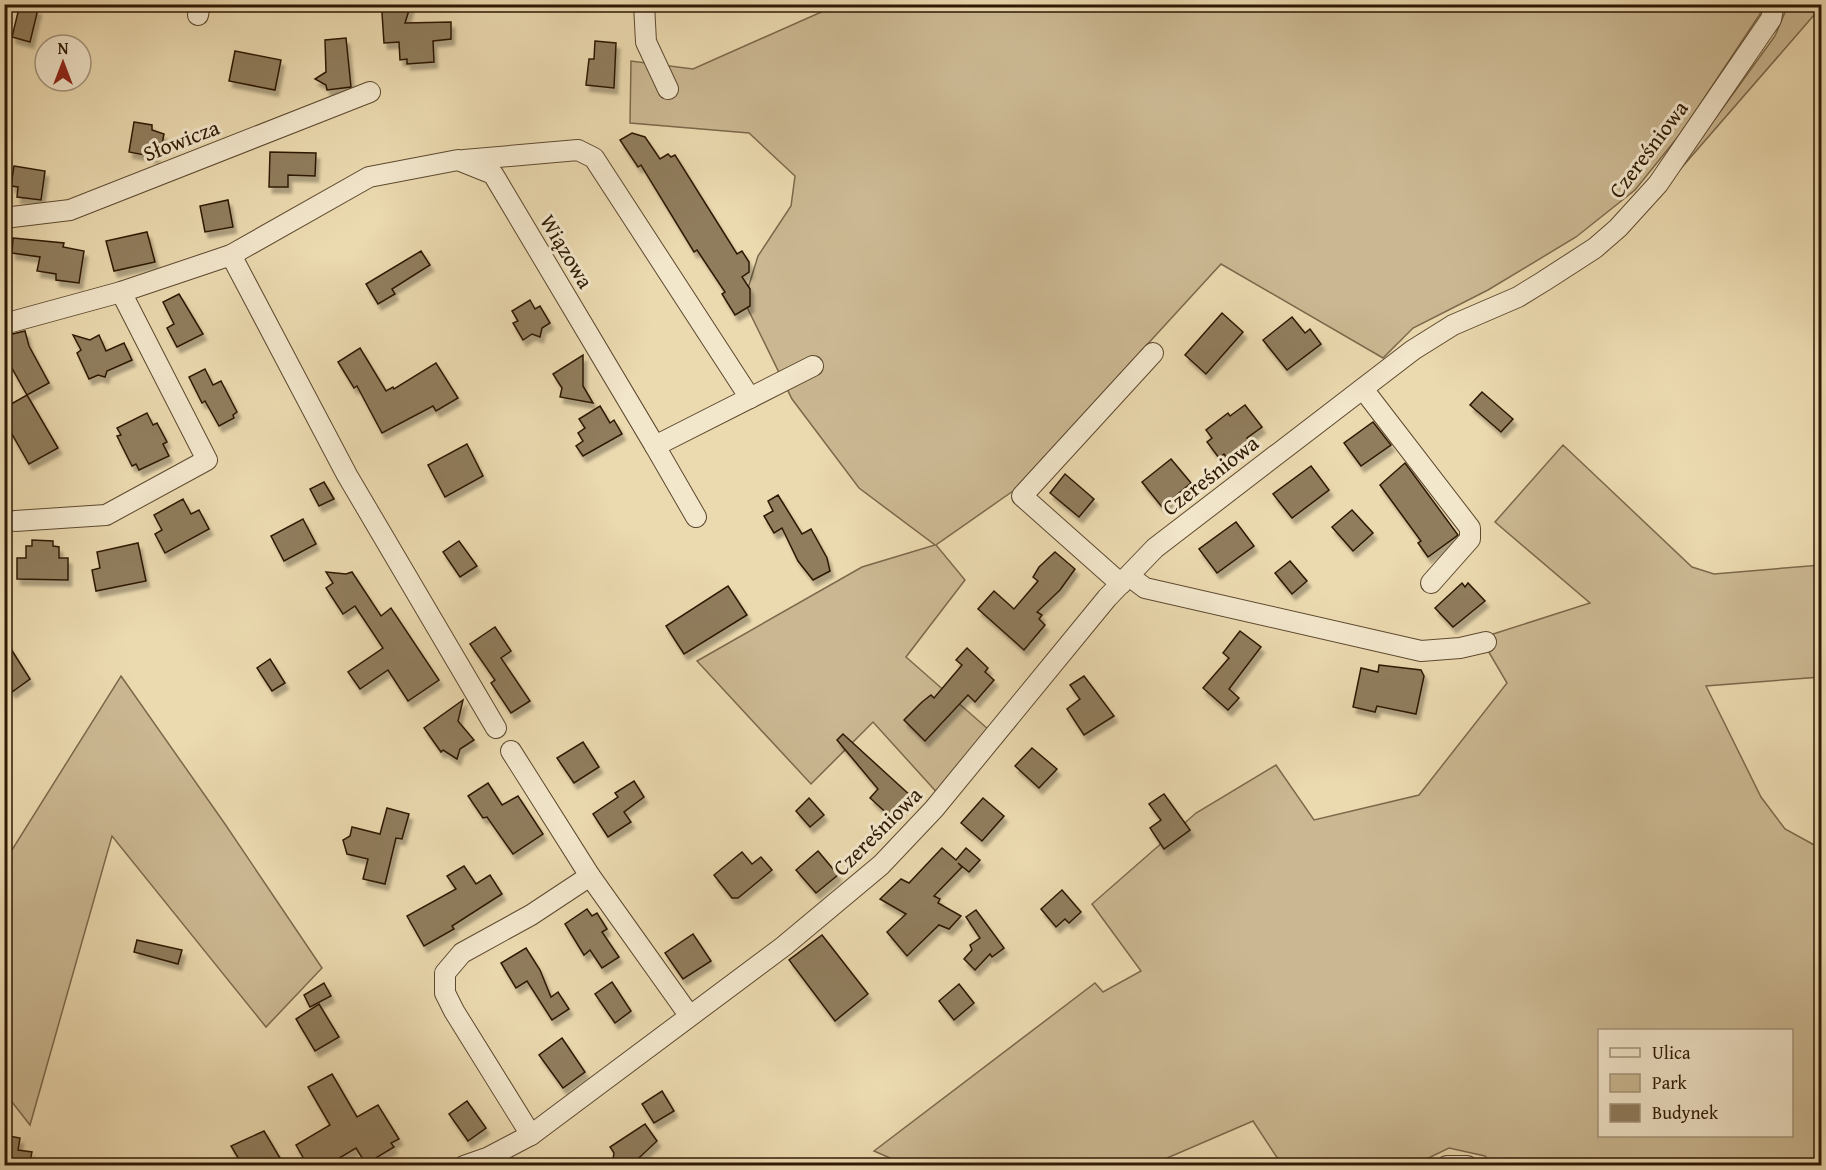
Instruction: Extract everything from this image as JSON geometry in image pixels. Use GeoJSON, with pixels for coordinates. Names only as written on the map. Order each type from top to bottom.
{"type":"FeatureCollection","features":[{"type":"Feature","properties":{"kind":"street"},"geometry":{"type":"LineString","coordinates":[[644,4],[646,42],[668,89]]}},
{"type":"Feature","properties":{"kind":"street","name":"Czereśniowa"},"geometry":{"type":"LineString","coordinates":[[464,1166],[487,1158],[531,1135],[613,1076],[689,1015],[784,946],[881,865],[934,809],[1125,580],[1155,548],[1413,350],[1453,325],[1518,297],[1569,266],[1618,228],[1658,184],[1771,19],[1774,4]]}},
{"type":"Feature","properties":{"kind":"street","name":"Słowicza"},"geometry":{"type":"LineString","coordinates":[[4,218],[70,210],[370,92]]}},
{"type":"Feature","properties":{"kind":"street"},"geometry":{"type":"LineString","coordinates":[[4,324],[121,292],[231,255],[369,177],[459,160],[578,150],[594,158],[750,398]]}},
{"type":"Feature","properties":{"kind":"street","name":"Wiązowa"},"geometry":{"type":"LineString","coordinates":[[459,160],[493,174],[696,517]]}},
{"type":"Feature","properties":{"kind":"street"},"geometry":{"type":"LineString","coordinates":[[231,255],[347,475],[496,728]]}},
{"type":"Feature","properties":{"kind":"street"},"geometry":{"type":"LineString","coordinates":[[15,521],[106,515],[207,460],[121,292]]}},
{"type":"Feature","properties":{"kind":"street"},"geometry":{"type":"LineString","coordinates":[[1153,353],[1022,496],[1125,580],[1145,588],[1421,651],[1460,648],[1486,642]]}},
{"type":"Feature","properties":{"kind":"street"},"geometry":{"type":"LineString","coordinates":[[655,446],[813,366]]}},
{"type":"Feature","properties":{"kind":"street"},"geometry":{"type":"LineString","coordinates":[[1363,389],[1470,528],[1470,538],[1431,583]]}},
{"type":"Feature","properties":{"kind":"street"},"geometry":{"type":"LineString","coordinates":[[511,751],[590,876],[689,1015]]}},
{"type":"Feature","properties":{"kind":"street"},"geometry":{"type":"LineString","coordinates":[[531,1135],[454,1011],[446,993],[446,973],[462,953],[531,915],[590,876]]}},
{"type":"Feature","properties":{"kind":"street"},"geometry":{"type":"LineString","coordinates":[[1447,1166],[1467,1166]]}},
{"type":"Feature","properties":{"kind":"green space"},"geometry":{"type":"Polygon","coordinates":[[[837,5],[1762,5],[1760,14],[1681,133],[1635,190],[1576,237],[1488,290],[1413,328],[1383,358],[1221,264],[1013,491],[936,545],[965,580],[906,657],[988,729],[941,797],[873,722],[811,784],[697,661],[862,567],[935,545],[859,488],[792,399],[744,301],[758,256],[791,206],[795,176],[749,133],[630,123],[631,61],[693,69],[837,5]]]}},
{"type":"Feature","properties":{"kind":"green space"},"geometry":{"type":"Polygon","coordinates":[[[1788,5],[1821,5],[1821,7],[1670,181],[1775,36],[1788,5]]]}},
{"type":"Feature","properties":{"kind":"green space"},"geometry":{"type":"Polygon","coordinates":[[[1563,445],[1692,567],[1714,574],[1821,565],[1821,677],[1706,686],[1761,797],[1785,829],[1818,847],[1821,845],[1821,1165],[1493,1166],[1485,1156],[1449,1148],[1414,1165],[1282,1165],[1253,1121],[1151,1165],[906,1165],[874,1151],[1095,983],[1103,992],[1141,971],[1092,904],[1196,813],[1276,765],[1314,820],[1419,795],[1507,683],[1487,649],[1495,645],[1490,635],[1590,603],[1495,522],[1563,445]]]}},
{"type":"Feature","properties":{"kind":"green space"},"geometry":{"type":"Polygon","coordinates":[[[121,676],[322,968],[266,1027],[112,836],[30,1125],[5,1093],[5,861],[121,676]]]}},
{"type":"Feature","properties":{"kind":"building"},"geometry":{"type":"Polygon","coordinates":[[[20,4],[38,9],[30,42],[12,37],[20,4]]]}},
{"type":"Feature","properties":{"kind":"building"},"geometry":{"type":"Polygon","coordinates":[[[384,4],[411,4],[405,23],[451,22],[451,39],[433,41],[434,62],[407,64],[407,59],[400,60],[399,42],[384,43],[382,13],[384,4]]]}},
{"type":"Feature","properties":{"kind":"building"},"geometry":{"type":"Polygon","coordinates":[[[346,38],[351,87],[327,90],[326,85],[315,79],[326,72],[325,40],[346,38]]]}},
{"type":"Feature","properties":{"kind":"building"},"geometry":{"type":"Polygon","coordinates":[[[595,41],[616,43],[614,88],[586,85],[589,59],[594,59],[595,41]]]}},
{"type":"Feature","properties":{"kind":"building"},"geometry":{"type":"Polygon","coordinates":[[[235,51],[281,60],[275,90],[229,81],[235,51]]]}},
{"type":"Feature","properties":{"kind":"building"},"geometry":{"type":"Polygon","coordinates":[[[134,122],[152,125],[152,130],[164,134],[161,149],[157,148],[155,157],[129,152],[134,122]]]}},
{"type":"Feature","properties":{"kind":"building"},"geometry":{"type":"Polygon","coordinates":[[[632,133],[645,137],[660,159],[668,154],[671,157],[675,155],[737,254],[742,251],[749,262],[749,272],[742,277],[750,289],[750,306],[735,315],[722,294],[725,292],[697,250],[694,252],[641,165],[638,167],[620,140],[632,133]]]}},
{"type":"Feature","properties":{"kind":"building"},"geometry":{"type":"Polygon","coordinates":[[[270,152],[316,153],[315,176],[288,175],[288,187],[269,187],[270,152]]]}},
{"type":"Feature","properties":{"kind":"building"},"geometry":{"type":"Polygon","coordinates":[[[14,166],[45,171],[41,200],[17,197],[18,187],[11,186],[14,166]]]}},
{"type":"Feature","properties":{"kind":"building"},"geometry":{"type":"Polygon","coordinates":[[[228,200],[233,227],[205,232],[200,206],[228,200]]]}},
{"type":"Feature","properties":{"kind":"building"},"geometry":{"type":"Polygon","coordinates":[[[147,232],[155,262],[114,271],[106,241],[147,232]]]}},
{"type":"Feature","properties":{"kind":"building"},"geometry":{"type":"Polygon","coordinates":[[[13,238],[64,243],[63,247],[84,251],[79,283],[56,280],[56,274],[37,271],[40,257],[12,253],[13,238]]]}},
{"type":"Feature","properties":{"kind":"building"},"geometry":{"type":"Polygon","coordinates":[[[421,251],[430,265],[392,289],[395,294],[378,304],[366,284],[421,251]]]}},
{"type":"Feature","properties":{"kind":"building"},"geometry":{"type":"Polygon","coordinates":[[[179,294],[203,334],[177,347],[167,328],[174,324],[163,302],[179,294]]]}},
{"type":"Feature","properties":{"kind":"building"},"geometry":{"type":"Polygon","coordinates":[[[530,300],[535,309],[540,306],[550,323],[542,328],[540,337],[532,334],[523,340],[513,323],[518,321],[512,311],[530,300]]]}},
{"type":"Feature","properties":{"kind":"building"},"geometry":{"type":"Polygon","coordinates":[[[1222,313],[1243,332],[1206,374],[1185,355],[1222,313]]]}},
{"type":"Feature","properties":{"kind":"building"},"geometry":{"type":"Polygon","coordinates":[[[1292,317],[1305,333],[1310,329],[1321,344],[1287,370],[1263,340],[1292,317]]]}},
{"type":"Feature","properties":{"kind":"building"},"geometry":{"type":"Polygon","coordinates":[[[25,331],[29,346],[49,383],[27,395],[4,354],[4,336],[25,331]]]}},
{"type":"Feature","properties":{"kind":"building"},"geometry":{"type":"Polygon","coordinates":[[[73,335],[90,340],[99,335],[106,351],[124,343],[132,360],[107,371],[105,377],[98,375],[89,379],[77,353],[81,350],[73,335]]]}},
{"type":"Feature","properties":{"kind":"building"},"geometry":{"type":"Polygon","coordinates":[[[360,348],[386,391],[393,387],[394,389],[436,363],[458,398],[436,411],[433,406],[382,433],[357,386],[354,388],[338,362],[360,348]]]}},
{"type":"Feature","properties":{"kind":"building"},"geometry":{"type":"Polygon","coordinates":[[[583,355],[583,386],[593,403],[560,397],[562,388],[553,374],[583,355]]]}},
{"type":"Feature","properties":{"kind":"building"},"geometry":{"type":"Polygon","coordinates":[[[205,369],[213,385],[221,381],[237,412],[233,415],[234,418],[219,426],[205,401],[202,403],[189,377],[205,369]]]}},
{"type":"Feature","properties":{"kind":"building"},"geometry":{"type":"Polygon","coordinates":[[[1482,392],[1513,419],[1501,432],[1470,405],[1482,392]]]}},
{"type":"Feature","properties":{"kind":"building"},"geometry":{"type":"Polygon","coordinates":[[[27,395],[58,448],[29,464],[4,420],[4,408],[27,395]]]}},
{"type":"Feature","properties":{"kind":"building"},"geometry":{"type":"Polygon","coordinates":[[[1245,405],[1262,427],[1247,438],[1249,441],[1227,458],[1224,454],[1219,458],[1207,442],[1212,438],[1206,430],[1228,413],[1230,416],[1245,405]]]}},
{"type":"Feature","properties":{"kind":"building"},"geometry":{"type":"Polygon","coordinates":[[[600,406],[610,423],[614,420],[622,434],[583,456],[576,446],[583,441],[578,433],[585,428],[579,419],[600,406]]]}},
{"type":"Feature","properties":{"kind":"building"},"geometry":{"type":"Polygon","coordinates":[[[147,413],[153,425],[157,423],[167,442],[163,444],[169,456],[139,470],[136,464],[132,466],[117,436],[121,435],[117,428],[147,413]]]}},
{"type":"Feature","properties":{"kind":"building"},"geometry":{"type":"Polygon","coordinates":[[[1373,422],[1391,445],[1361,466],[1344,443],[1373,422]]]}},
{"type":"Feature","properties":{"kind":"building"},"geometry":{"type":"Polygon","coordinates":[[[467,444],[483,476],[445,497],[428,465],[467,444]]]}},
{"type":"Feature","properties":{"kind":"building"},"geometry":{"type":"Polygon","coordinates":[[[1171,459],[1191,483],[1162,507],[1142,482],[1171,459]]]}},
{"type":"Feature","properties":{"kind":"building"},"geometry":{"type":"Polygon","coordinates":[[[1405,463],[1458,535],[1428,557],[1418,543],[1421,541],[1380,485],[1405,463]]]}},
{"type":"Feature","properties":{"kind":"building"},"geometry":{"type":"Polygon","coordinates":[[[1311,466],[1329,490],[1292,518],[1273,494],[1311,466]]]}},
{"type":"Feature","properties":{"kind":"building"},"geometry":{"type":"Polygon","coordinates":[[[1065,474],[1094,499],[1079,517],[1050,493],[1065,474]]]}},
{"type":"Feature","properties":{"kind":"building"},"geometry":{"type":"Polygon","coordinates":[[[324,482],[334,499],[319,506],[310,489],[324,482]]]}},
{"type":"Feature","properties":{"kind":"building"},"geometry":{"type":"Polygon","coordinates":[[[778,495],[802,534],[811,529],[827,558],[830,571],[813,580],[798,561],[782,528],[774,533],[764,516],[773,511],[768,501],[778,495]]]}},
{"type":"Feature","properties":{"kind":"building"},"geometry":{"type":"Polygon","coordinates":[[[183,499],[191,514],[199,510],[209,529],[165,553],[155,534],[162,530],[154,515],[183,499]]]}},
{"type":"Feature","properties":{"kind":"building"},"geometry":{"type":"Polygon","coordinates":[[[1352,510],[1373,533],[1353,551],[1332,527],[1352,510]]]}},
{"type":"Feature","properties":{"kind":"building"},"geometry":{"type":"Polygon","coordinates":[[[303,519],[316,544],[284,561],[271,536],[303,519]]]}},
{"type":"Feature","properties":{"kind":"building"},"geometry":{"type":"Polygon","coordinates":[[[1236,522],[1254,546],[1217,573],[1199,549],[1236,522]]]}},
{"type":"Feature","properties":{"kind":"building"},"geometry":{"type":"Polygon","coordinates":[[[32,540],[53,541],[53,546],[59,547],[59,558],[68,558],[68,580],[17,579],[17,558],[26,558],[26,546],[32,546],[32,540]]]}},
{"type":"Feature","properties":{"kind":"building"},"geometry":{"type":"Polygon","coordinates":[[[459,541],[477,566],[460,577],[443,552],[459,541]]]}},
{"type":"Feature","properties":{"kind":"building"},"geometry":{"type":"Polygon","coordinates":[[[138,543],[146,581],[96,591],[92,570],[100,568],[97,552],[138,543]]]}},
{"type":"Feature","properties":{"kind":"building"},"geometry":{"type":"Polygon","coordinates":[[[1055,552],[1075,569],[1060,590],[1037,612],[1042,615],[1039,619],[1045,625],[1024,650],[978,609],[994,591],[1014,609],[1038,581],[1033,577],[1039,567],[1055,552]]]}},
{"type":"Feature","properties":{"kind":"building"},"geometry":{"type":"Polygon","coordinates":[[[1290,561],[1307,581],[1292,594],[1275,573],[1290,561]]]}},
{"type":"Feature","properties":{"kind":"building"},"geometry":{"type":"Polygon","coordinates":[[[326,572],[346,574],[352,572],[381,616],[391,608],[439,680],[408,701],[388,670],[360,689],[348,672],[383,648],[355,606],[343,614],[326,588],[333,583],[326,572]]]}},
{"type":"Feature","properties":{"kind":"building"},"geometry":{"type":"Polygon","coordinates":[[[1462,583],[1465,587],[1468,583],[1485,601],[1453,627],[1435,608],[1462,583]]]}},
{"type":"Feature","properties":{"kind":"building"},"geometry":{"type":"Polygon","coordinates":[[[728,586],[747,615],[684,654],[666,626],[728,586]]]}},
{"type":"Feature","properties":{"kind":"building"},"geometry":{"type":"Polygon","coordinates":[[[495,627],[511,651],[501,658],[530,701],[511,713],[491,683],[495,680],[470,644],[495,627]]]}},
{"type":"Feature","properties":{"kind":"building"},"geometry":{"type":"Polygon","coordinates":[[[1240,631],[1261,647],[1229,689],[1239,698],[1228,710],[1203,688],[1229,658],[1223,653],[1240,631]]]}},
{"type":"Feature","properties":{"kind":"building"},"geometry":{"type":"Polygon","coordinates":[[[4,638],[30,679],[12,692],[4,681],[4,638]]]}},
{"type":"Feature","properties":{"kind":"building"},"geometry":{"type":"Polygon","coordinates":[[[967,648],[988,668],[985,672],[994,680],[975,702],[968,695],[925,741],[904,720],[931,695],[934,698],[962,665],[956,660],[967,648]]]}},
{"type":"Feature","properties":{"kind":"building"},"geometry":{"type":"Polygon","coordinates":[[[270,659],[285,683],[272,691],[257,668],[270,659]]]}},
{"type":"Feature","properties":{"kind":"building"},"geometry":{"type":"Polygon","coordinates":[[[1379,665],[1421,670],[1424,676],[1416,714],[1377,706],[1375,712],[1353,707],[1361,668],[1378,672],[1379,665]]]}},
{"type":"Feature","properties":{"kind":"building"},"geometry":{"type":"Polygon","coordinates":[[[1084,676],[1114,716],[1084,735],[1067,709],[1080,699],[1070,685],[1084,676]]]}},
{"type":"Feature","properties":{"kind":"building"},"geometry":{"type":"Polygon","coordinates":[[[463,700],[458,721],[474,740],[460,749],[457,759],[443,750],[441,752],[424,728],[463,700]]]}},
{"type":"Feature","properties":{"kind":"building"},"geometry":{"type":"Polygon","coordinates":[[[843,734],[912,797],[892,818],[870,798],[878,789],[837,740],[843,734]]]}},
{"type":"Feature","properties":{"kind":"building"},"geometry":{"type":"Polygon","coordinates":[[[583,742],[599,767],[574,783],[557,758],[583,742]]]}},
{"type":"Feature","properties":{"kind":"building"},"geometry":{"type":"Polygon","coordinates":[[[1032,748],[1057,769],[1039,788],[1015,766],[1032,748]]]}},
{"type":"Feature","properties":{"kind":"building"},"geometry":{"type":"Polygon","coordinates":[[[634,781],[644,797],[624,812],[631,822],[608,837],[593,814],[618,797],[615,793],[634,781]]]}},
{"type":"Feature","properties":{"kind":"building"},"geometry":{"type":"Polygon","coordinates":[[[488,783],[502,805],[518,796],[543,834],[513,854],[487,817],[483,818],[468,796],[488,783]]]}},
{"type":"Feature","properties":{"kind":"building"},"geometry":{"type":"Polygon","coordinates":[[[1164,794],[1190,830],[1164,849],[1150,828],[1161,820],[1149,804],[1164,794]]]}},
{"type":"Feature","properties":{"kind":"building"},"geometry":{"type":"Polygon","coordinates":[[[809,798],[824,815],[810,827],[796,811],[809,798]]]}},
{"type":"Feature","properties":{"kind":"building"},"geometry":{"type":"Polygon","coordinates":[[[983,798],[1004,816],[982,841],[961,823],[983,798]]]}},
{"type":"Feature","properties":{"kind":"building"},"geometry":{"type":"Polygon","coordinates":[[[387,808],[409,814],[402,839],[396,838],[385,884],[363,879],[368,859],[347,854],[343,840],[350,836],[352,827],[380,834],[387,808]]]}},
{"type":"Feature","properties":{"kind":"building"},"geometry":{"type":"Polygon","coordinates":[[[942,848],[956,860],[966,848],[980,860],[969,872],[958,863],[962,867],[934,896],[940,899],[938,903],[961,916],[949,929],[939,925],[907,956],[887,932],[906,914],[880,899],[901,879],[909,883],[942,848]]]}},
{"type":"Feature","properties":{"kind":"building"},"geometry":{"type":"Polygon","coordinates":[[[818,851],[838,875],[816,893],[796,870],[818,851]]]}},
{"type":"Feature","properties":{"kind":"building"},"geometry":{"type":"Polygon","coordinates":[[[742,852],[752,864],[761,857],[772,870],[738,898],[732,898],[714,875],[742,852]]]}},
{"type":"Feature","properties":{"kind":"building"},"geometry":{"type":"Polygon","coordinates":[[[464,866],[476,884],[490,875],[502,894],[452,926],[454,929],[424,946],[407,916],[456,889],[447,876],[464,866]]]}},
{"type":"Feature","properties":{"kind":"building"},"geometry":{"type":"Polygon","coordinates":[[[1062,890],[1081,912],[1069,923],[1065,919],[1056,927],[1041,909],[1062,890]]]}},
{"type":"Feature","properties":{"kind":"building"},"geometry":{"type":"Polygon","coordinates":[[[587,909],[592,916],[597,913],[607,929],[602,932],[619,957],[602,968],[590,950],[584,955],[565,924],[587,909]]]}},
{"type":"Feature","properties":{"kind":"building"},"geometry":{"type":"Polygon","coordinates":[[[976,910],[1004,948],[992,957],[990,954],[975,970],[964,959],[972,950],[970,945],[980,938],[966,917],[976,910]]]}},
{"type":"Feature","properties":{"kind":"building"},"geometry":{"type":"Polygon","coordinates":[[[693,934],[711,961],[683,979],[665,953],[693,934]]]}},
{"type":"Feature","properties":{"kind":"building"},"geometry":{"type":"Polygon","coordinates":[[[822,935],[868,994],[835,1021],[789,960],[822,935]]]}},
{"type":"Feature","properties":{"kind":"building"},"geometry":{"type":"Polygon","coordinates":[[[137,940],[182,950],[178,964],[134,952],[137,940]]]}},
{"type":"Feature","properties":{"kind":"building"},"geometry":{"type":"Polygon","coordinates":[[[526,948],[540,970],[551,997],[558,992],[569,1009],[552,1020],[527,981],[516,988],[501,963],[526,948]]]}},
{"type":"Feature","properties":{"kind":"building"},"geometry":{"type":"Polygon","coordinates":[[[612,982],[631,1011],[615,1023],[595,994],[612,982]]]}},
{"type":"Feature","properties":{"kind":"building"},"geometry":{"type":"Polygon","coordinates":[[[324,983],[331,996],[310,1007],[304,995],[324,983]]]}},
{"type":"Feature","properties":{"kind":"building"},"geometry":{"type":"Polygon","coordinates":[[[959,984],[974,1003],[954,1020],[939,1001],[959,984]]]}},
{"type":"Feature","properties":{"kind":"building"},"geometry":{"type":"Polygon","coordinates":[[[319,1004],[339,1037],[315,1051],[296,1019],[319,1004]]]}},
{"type":"Feature","properties":{"kind":"building"},"geometry":{"type":"Polygon","coordinates":[[[562,1038],[585,1072],[563,1088],[539,1055],[562,1038]]]}},
{"type":"Feature","properties":{"kind":"building"},"geometry":{"type":"Polygon","coordinates":[[[332,1074],[357,1117],[378,1105],[399,1139],[391,1143],[394,1147],[366,1164],[356,1148],[326,1166],[308,1166],[296,1145],[330,1125],[308,1087],[332,1074]]]}},
{"type":"Feature","properties":{"kind":"building"},"geometry":{"type":"Polygon","coordinates":[[[662,1091],[674,1111],[654,1123],[642,1104],[662,1091]]]}},
{"type":"Feature","properties":{"kind":"building"},"geometry":{"type":"Polygon","coordinates":[[[467,1101],[486,1128],[468,1141],[449,1114],[467,1101]]]}},
{"type":"Feature","properties":{"kind":"building"},"geometry":{"type":"Polygon","coordinates":[[[645,1124],[657,1141],[628,1166],[621,1166],[613,1159],[614,1153],[610,1147],[645,1124]]]}},
{"type":"Feature","properties":{"kind":"building"},"geometry":{"type":"Polygon","coordinates":[[[264,1131],[280,1158],[268,1166],[243,1166],[231,1146],[264,1131]]]}},
{"type":"Feature","properties":{"kind":"building"},"geometry":{"type":"Polygon","coordinates":[[[4,1135],[20,1138],[18,1150],[32,1152],[29,1166],[4,1166],[4,1135]]]}}]}
